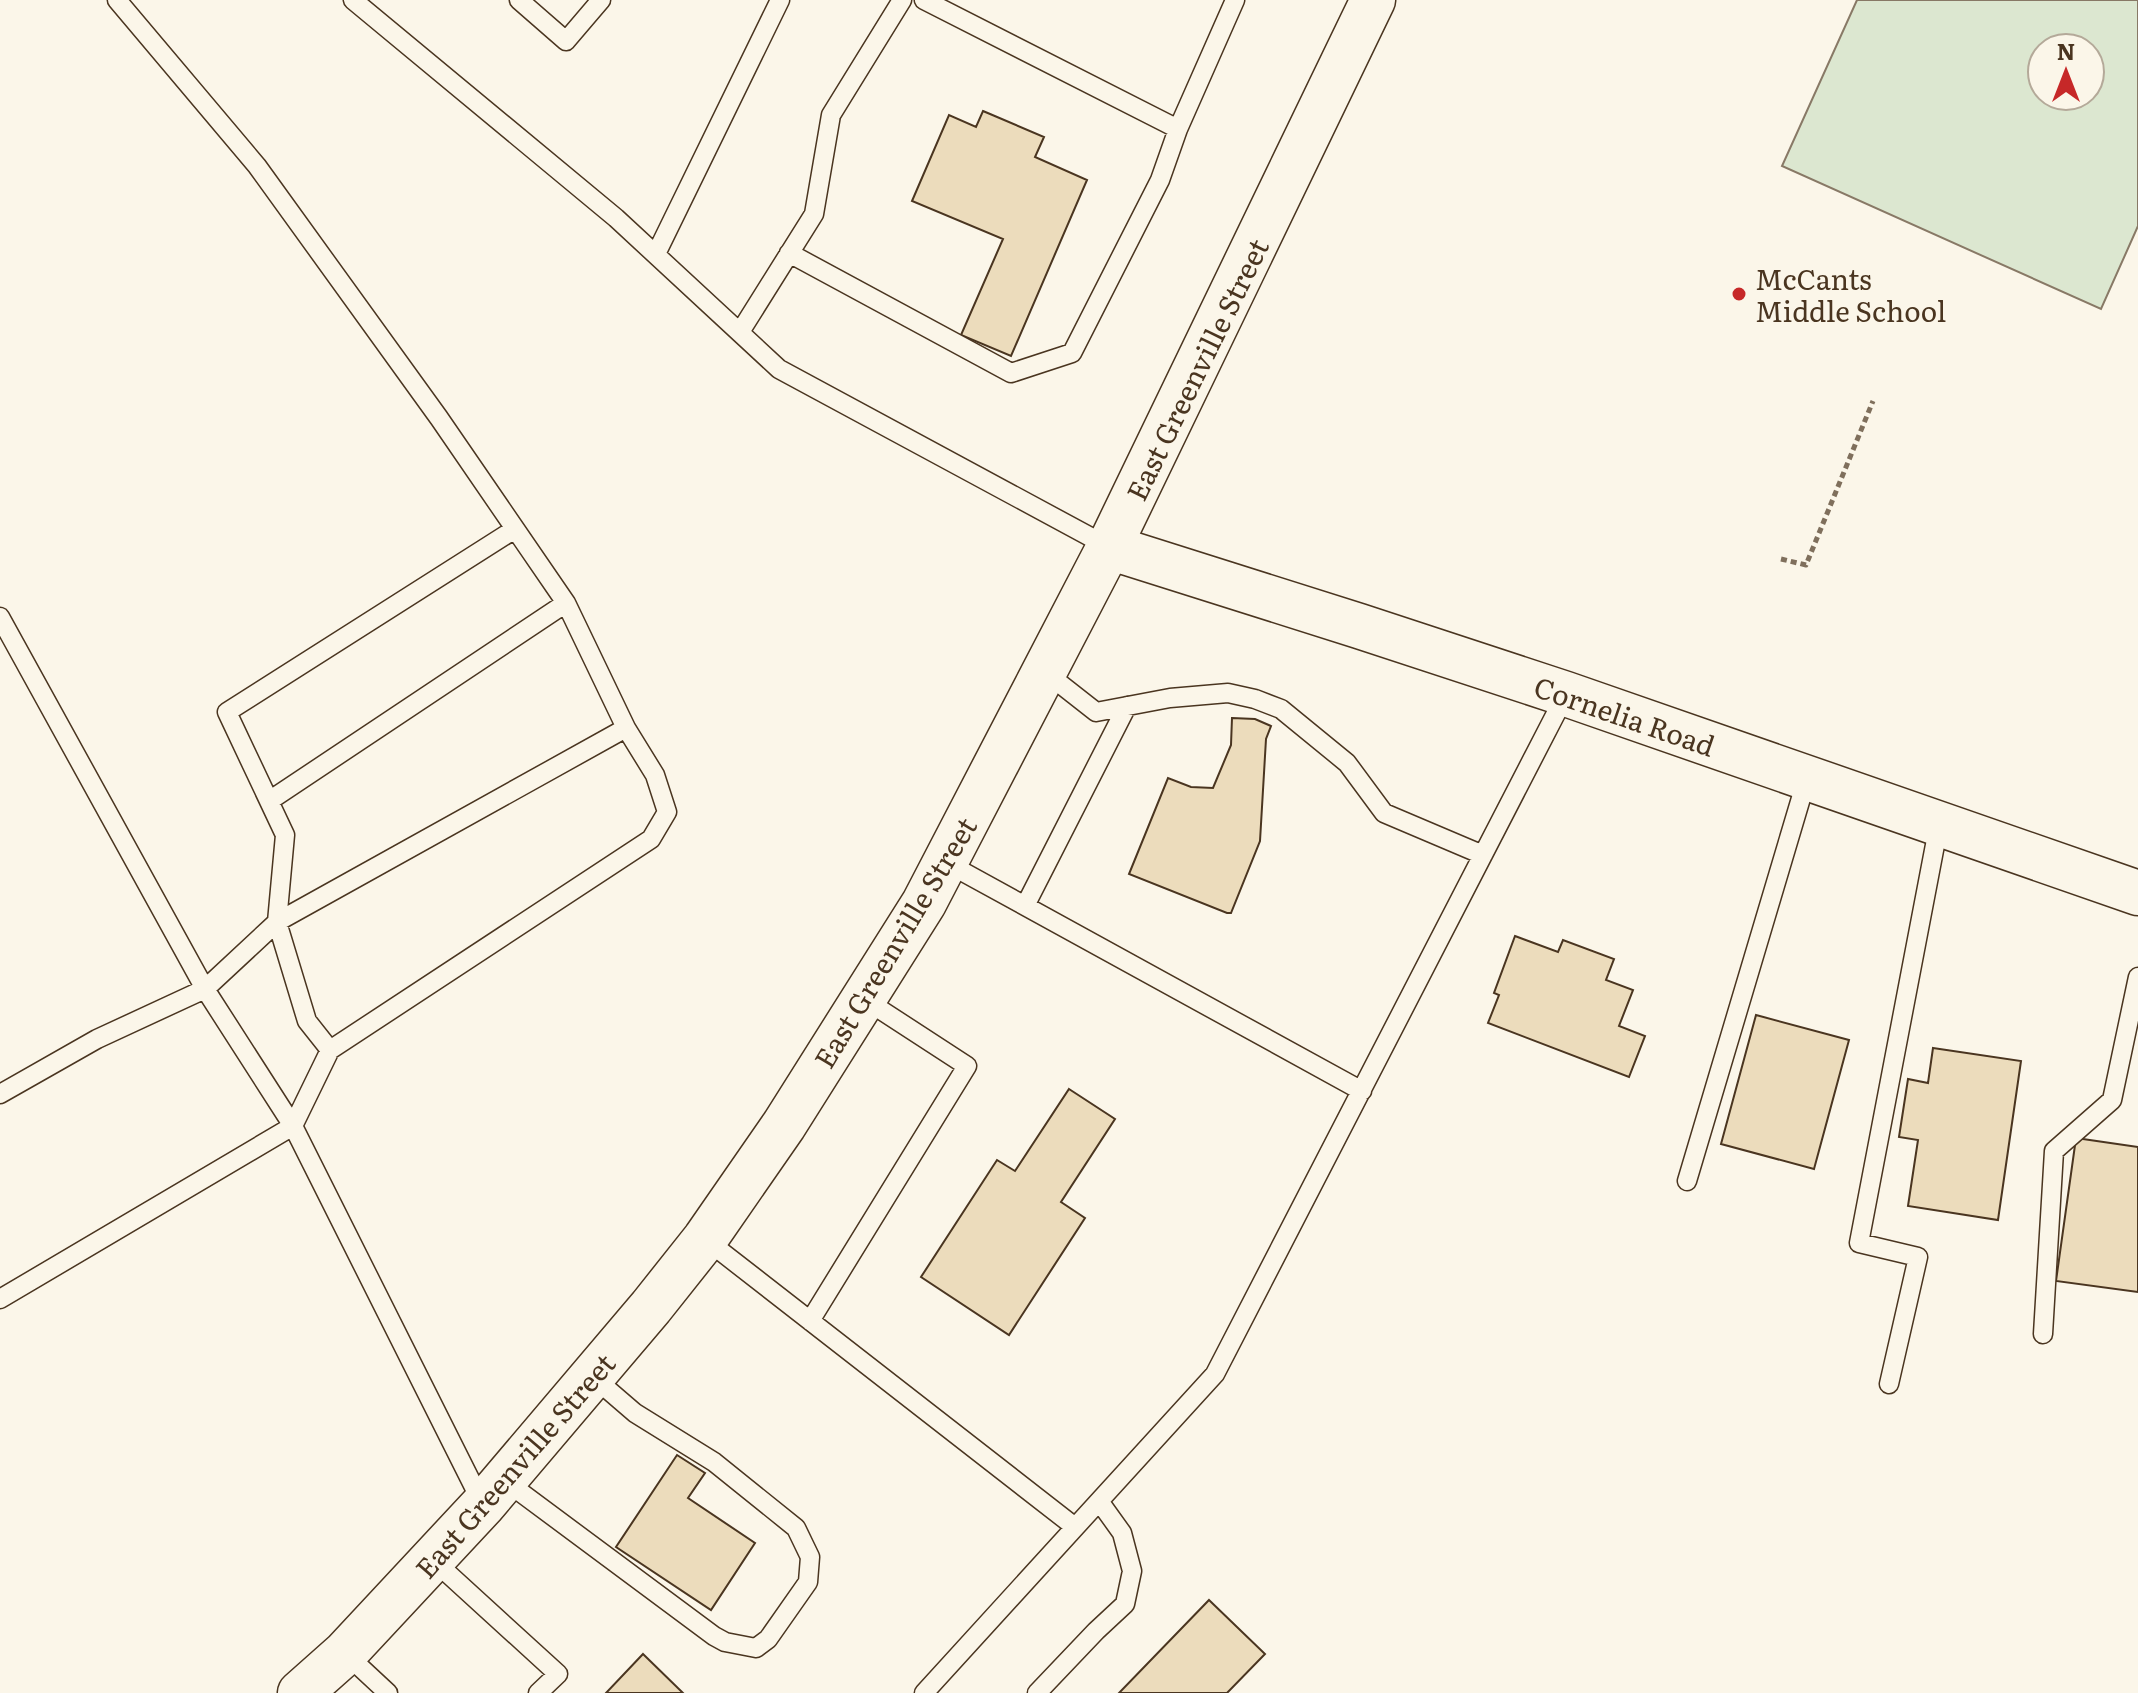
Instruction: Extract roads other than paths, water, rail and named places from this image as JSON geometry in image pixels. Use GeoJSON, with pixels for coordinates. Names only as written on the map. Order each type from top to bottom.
{"type":"FeatureCollection","features":[{"type":"Feature","properties":{"kind":"main road","name":"East Greenville Street"},"geometry":{"type":"LineString","coordinates":[[300,1693],[345,1653],[494,1493],[651,1307],[705,1239],[784,1125],[864,999],[924,903],[1109,547],[1373,0]]}},
{"type":"Feature","properties":{"kind":"main road","name":"Cornelia Road"},"geometry":{"type":"LineString","coordinates":[[1109,547],[1566,694],[2138,893]]}},
{"type":"Feature","properties":{"kind":"lane"},"geometry":{"type":"LineString","coordinates":[[0,1299],[293,1126],[330,1050],[651,839],[667,812],[655,775],[626,728],[566,603],[439,418],[257,166],[117,0]]}},
{"type":"Feature","properties":{"kind":"lane"},"geometry":{"type":"LineString","coordinates":[[353,0],[616,218],[779,369],[1109,547]]}},
{"type":"Feature","properties":{"kind":"lane"},"geometry":{"type":"LineString","coordinates":[[519,0],[566,41],[601,0]]}},
{"type":"Feature","properties":{"kind":"lane"},"geometry":{"type":"LineString","coordinates":[[656,254],[780,0]]}},
{"type":"Feature","properties":{"kind":"lane"},"geometry":{"type":"LineString","coordinates":[[740,332],[814,214],[831,115],[902,0]]}},
{"type":"Feature","properties":{"kind":"lane"},"geometry":{"type":"LineString","coordinates":[[924,0],[1178,129]]}},
{"type":"Feature","properties":{"kind":"lane"},"geometry":{"type":"LineString","coordinates":[[789,253],[1011,373],[1072,353],[1160,180],[1178,129],[1235,0]]}},
{"type":"Feature","properties":{"kind":"lane"},"geometry":{"type":"LineString","coordinates":[[330,1050],[307,1021],[277,922],[285,835],[227,712],[515,529]]}},
{"type":"Feature","properties":{"kind":"lane"},"geometry":{"type":"LineString","coordinates":[[269,801],[566,603]]}},
{"type":"Feature","properties":{"kind":"lane"},"geometry":{"type":"LineString","coordinates":[[0,617],[205,989],[293,1126],[494,1493],[714,1636],[725,1642],[756,1648],[768,1639],[808,1582],[810,1557],[796,1528],[714,1462],[635,1413],[592,1376]]}},
{"type":"Feature","properties":{"kind":"lane"},"geometry":{"type":"LineString","coordinates":[[1045,672],[1096,712],[1170,698],[1228,693],[1281,709],[1347,763],[1384,813],[1483,855]]}},
{"type":"Feature","properties":{"kind":"lane"},"geometry":{"type":"LineString","coordinates":[[924,1693],[1215,1374],[1566,694]]}},
{"type":"Feature","properties":{"kind":"lane"},"geometry":{"type":"LineString","coordinates":[[1025,906],[1127,706]]}},
{"type":"Feature","properties":{"kind":"lane"},"geometry":{"type":"LineString","coordinates":[[0,1094],[97,1039],[205,989],[277,922],[626,728]]}},
{"type":"Feature","properties":{"kind":"lane"},"geometry":{"type":"LineString","coordinates":[[1687,1181],[1807,778]]}},
{"type":"Feature","properties":{"kind":"lane"},"geometry":{"type":"LineString","coordinates":[[1889,1384],[1918,1257],[1859,1243],[1939,824]]}},
{"type":"Feature","properties":{"kind":"lane"},"geometry":{"type":"LineString","coordinates":[[945,862],[1362,1091]]}},
{"type":"Feature","properties":{"kind":"lane"},"geometry":{"type":"LineString","coordinates":[[2043,1334],[2054,1151],[2112,1100],[2138,977]]}},
{"type":"Feature","properties":{"kind":"lane"},"geometry":{"type":"LineString","coordinates":[[810,1321],[967,1066],[864,999]]}},
{"type":"Feature","properties":{"kind":"lane"},"geometry":{"type":"LineString","coordinates":[[705,1239],[1075,1527]]}},
{"type":"Feature","properties":{"kind":"lane"},"geometry":{"type":"LineString","coordinates":[[1037,1693],[1125,1604],[1132,1571],[1129,1558],[1122,1533],[1099,1501]]}},
{"type":"Feature","properties":{"kind":"lane"},"geometry":{"type":"LineString","coordinates":[[432,1559],[558,1674],[538,1693]]}},
{"type":"Feature","properties":{"kind":"lane"},"geometry":{"type":"LineString","coordinates":[[345,1653],[388,1693]]}},
{"type":"Feature","properties":{"kind":"place","name":"McCants Middle School"},"geometry":{"type":"Point","coordinates":[1739,294]}}]}
